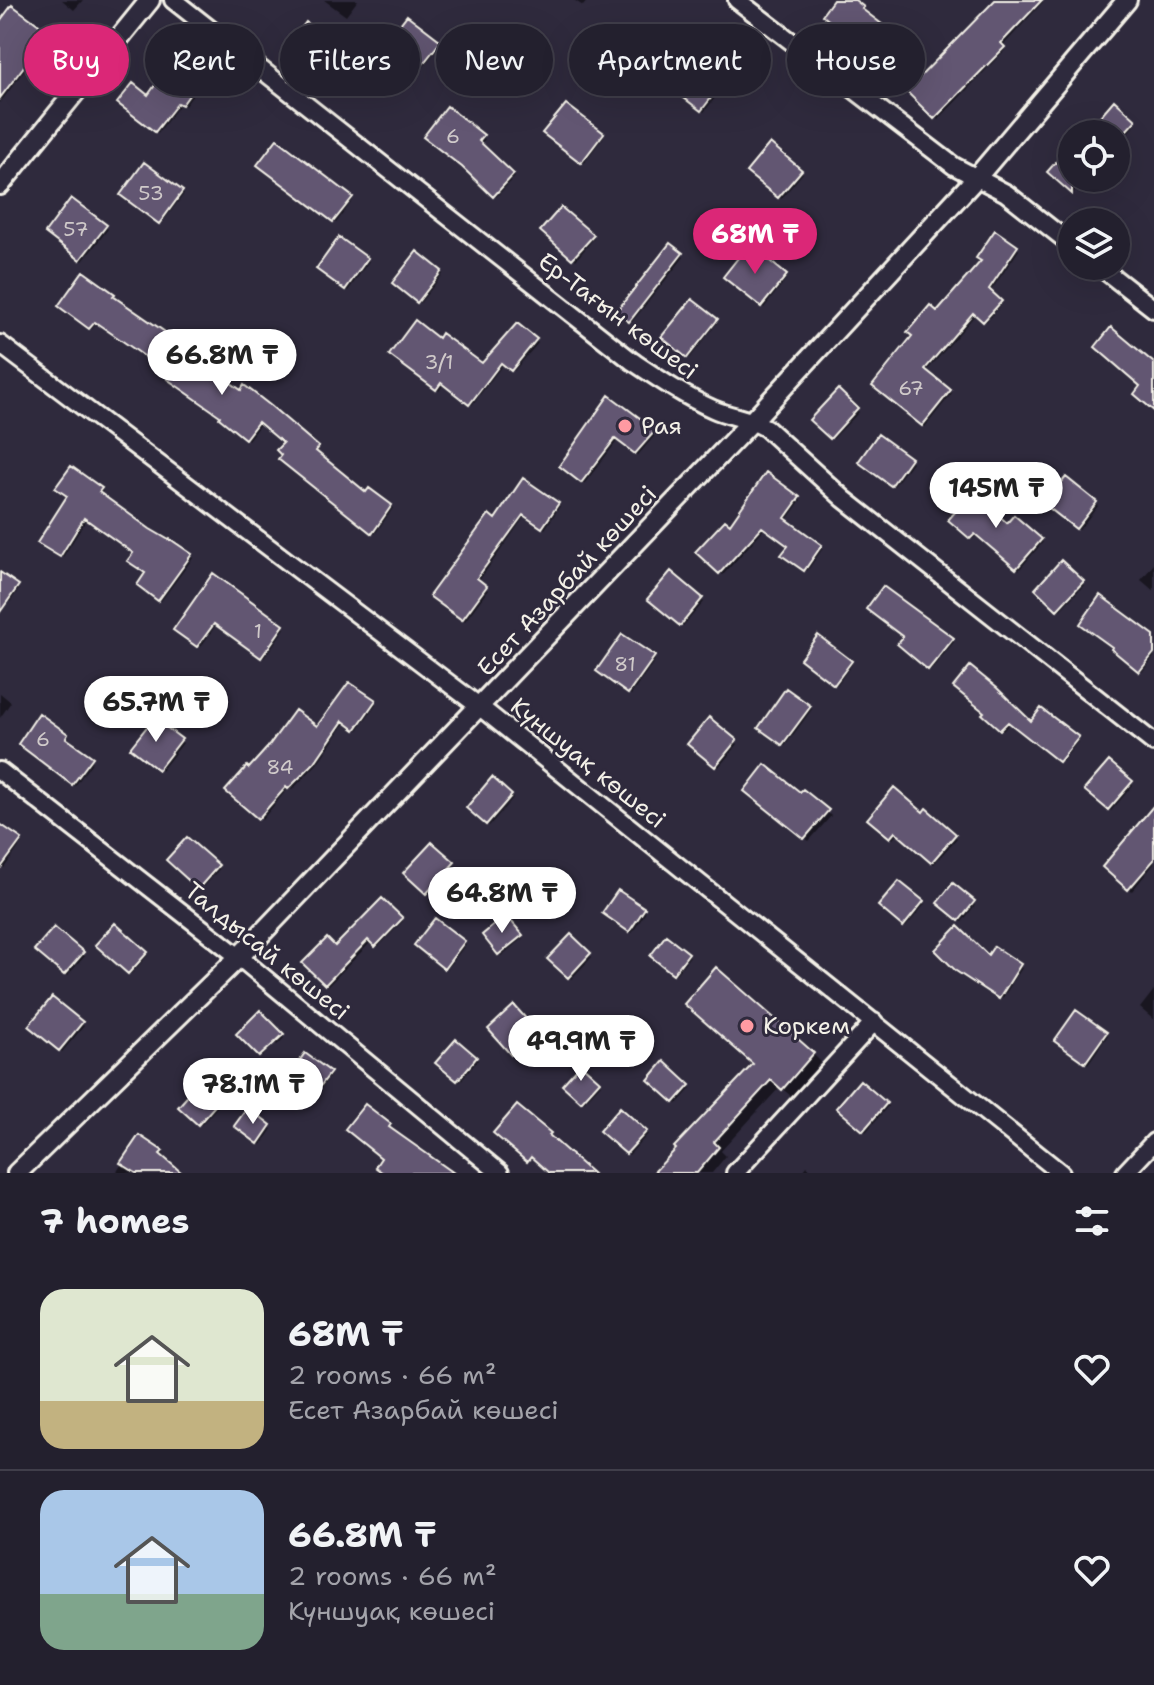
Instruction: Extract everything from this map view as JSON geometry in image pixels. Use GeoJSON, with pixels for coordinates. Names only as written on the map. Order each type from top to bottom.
{"type":"FeatureCollection","features":[{"type":"Feature","properties":{"kind":"street"},"geometry":{"type":"LineString","coordinates":[[0,185],[150,0]]}},
{"type":"Feature","properties":{"kind":"street","name":"Ер-Тағын көшесі"},"geometry":{"type":"LineString","coordinates":[[173,0],[632,361],[688,398],[729,416],[753,420],[781,440],[844,499],[1154,743]]}},
{"type":"Feature","properties":{"kind":"street"},"geometry":{"type":"LineString","coordinates":[[737,0],[954,166],[1006,193],[1058,234]]}},
{"type":"Feature","properties":{"kind":"street","name":"Есет Азарбай көшесі"},"geometry":{"type":"LineString","coordinates":[[17,1173],[239,957],[753,420],[977,177],[1127,0]]}},
{"type":"Feature","properties":{"kind":"street"},"geometry":{"type":"LineString","coordinates":[[1117,280],[1154,309]]}},
{"type":"Feature","properties":{"kind":"street","name":"Күншуақ көшесі"},"geometry":{"type":"LineString","coordinates":[[0,344],[480,707],[1061,1173]]}},
{"type":"Feature","properties":{"kind":"street","name":"Талдысай көшесі"},"geometry":{"type":"LineString","coordinates":[[0,771],[239,957],[500,1173]]}},
{"type":"Feature","properties":{"kind":"street"},"geometry":{"type":"LineString","coordinates":[[735,1173],[874,1022]]}},
{"type":"Feature","properties":{"kind":"street"},"geometry":{"type":"LineString","coordinates":[[1125,1173],[1154,1142]]}},
{"type":"Feature","properties":{"kind":"building"},"geometry":{"type":"Polygon","coordinates":[[[833,0],[855,0],[882,24],[833,24],[822,15],[833,0]]]}},
{"type":"Feature","properties":{"kind":"building"},"geometry":{"type":"Polygon","coordinates":[[[995,0],[1042,0],[1001,43],[1005,47],[934,119],[911,96],[925,96],[925,72],[995,0]]]}},
{"type":"Feature","properties":{"kind":"building"},"geometry":{"type":"Polygon","coordinates":[[[12,5],[38,24],[24,24],[24,66],[0,98],[0,21],[12,5]]]}},
{"type":"Feature","properties":{"kind":"building"},"geometry":{"type":"Polygon","coordinates":[[[407,15],[419,24],[400,24],[407,15]]]}},
{"type":"Feature","properties":{"kind":"building"},"geometry":{"type":"Polygon","coordinates":[[[420,25],[436,37],[436,47],[420,68],[420,25]]]}},
{"type":"Feature","properties":{"kind":"building"},"geometry":{"type":"Polygon","coordinates":[[[133,83],[145,96],[188,96],[182,105],[178,103],[155,132],[117,103],[123,96],[129,96],[133,83]]]}},
{"type":"Feature","properties":{"kind":"building"},"geometry":{"type":"Polygon","coordinates":[[[681,96],[713,96],[701,111],[681,96]]]}},
{"type":"Feature","properties":{"kind":"building"},"geometry":{"type":"Polygon","coordinates":[[[1114,100],[1136,120],[1130,127],[1130,120],[1097,120],[1114,100]]]}},
{"type":"Feature","properties":{"kind":"building"},"geometry":{"type":"Polygon","coordinates":[[[566,104],[604,133],[581,163],[542,133],[566,104]]]}},
{"type":"Feature","properties":{"kind":"building"},"geometry":{"type":"Polygon","coordinates":[[[447,106],[484,135],[479,141],[514,174],[493,197],[462,167],[423,137],[447,106]]]}},
{"type":"Feature","properties":{"kind":"building"},"geometry":{"type":"Polygon","coordinates":[[[277,139],[353,197],[333,222],[257,165],[277,139]]]}},
{"type":"Feature","properties":{"kind":"building"},"geometry":{"type":"Polygon","coordinates":[[[770,143],[802,170],[778,198],[746,172],[770,143]]]}},
{"type":"Feature","properties":{"kind":"building"},"geometry":{"type":"Polygon","coordinates":[[[1058,160],[1058,182],[1047,172],[1058,160]]]}},
{"type":"Feature","properties":{"kind":"building"},"geometry":{"type":"Polygon","coordinates":[[[144,162],[183,191],[159,224],[120,195],[144,162]]]}},
{"type":"Feature","properties":{"kind":"building"},"geometry":{"type":"Polygon","coordinates":[[[71,198],[107,225],[80,260],[45,233],[71,198]]]}},
{"type":"Feature","properties":{"kind":"building"},"geometry":{"type":"Polygon","coordinates":[[[561,207],[594,235],[572,259],[540,231],[561,207]]]}},
{"type":"Feature","properties":{"kind":"building"},"geometry":{"type":"Polygon","coordinates":[[[995,230],[1018,246],[989,289],[1002,301],[983,322],[973,313],[925,369],[951,390],[922,426],[872,386],[912,336],[907,332],[930,305],[937,311],[981,261],[976,258],[995,230]]]}},
{"type":"Feature","properties":{"kind":"building"},"geometry":{"type":"Polygon","coordinates":[[[339,237],[368,258],[345,290],[316,269],[339,237]]]}},
{"type":"Feature","properties":{"kind":"building"},"geometry":{"type":"Polygon","coordinates":[[[670,243],[683,253],[629,322],[616,312],[670,243]]]}},
{"type":"Feature","properties":{"kind":"building"},"geometry":{"type":"Polygon","coordinates":[[[749,244],[787,275],[761,307],[723,277],[749,244]]]}},
{"type":"Feature","properties":{"kind":"building"},"geometry":{"type":"Polygon","coordinates":[[[417,251],[442,271],[417,303],[392,283],[417,251]]]}},
{"type":"Feature","properties":{"kind":"building"},"geometry":{"type":"Polygon","coordinates":[[[83,271],[241,390],[244,385],[319,447],[316,451],[366,492],[369,488],[392,505],[372,534],[278,459],[281,455],[276,450],[283,443],[258,422],[245,439],[220,416],[167,379],[170,374],[95,322],[89,329],[58,306],[83,271]]]}},
{"type":"Feature","properties":{"kind":"building"},"geometry":{"type":"Polygon","coordinates":[[[692,299],[718,319],[687,358],[661,337],[692,299]]]}},
{"type":"Feature","properties":{"kind":"building"},"geometry":{"type":"Polygon","coordinates":[[[415,320],[438,338],[441,333],[482,363],[517,323],[537,339],[511,371],[501,363],[469,405],[441,383],[436,390],[389,355],[415,320]]]}},
{"type":"Feature","properties":{"kind":"building"},"geometry":{"type":"Polygon","coordinates":[[[1111,327],[1154,363],[1154,411],[1134,394],[1140,386],[1095,347],[1111,327]]]}},
{"type":"Feature","properties":{"kind":"building"},"geometry":{"type":"Polygon","coordinates":[[[838,389],[858,408],[830,439],[809,420],[838,389]]]}},
{"type":"Feature","properties":{"kind":"building"},"geometry":{"type":"Polygon","coordinates":[[[609,395],[656,430],[635,454],[615,439],[581,483],[559,466],[609,395]]]}},
{"type":"Feature","properties":{"kind":"building"},"geometry":{"type":"Polygon","coordinates":[[[878,434],[911,458],[891,486],[858,462],[878,434]]]}},
{"type":"Feature","properties":{"kind":"building"},"geometry":{"type":"Polygon","coordinates":[[[71,466],[102,488],[99,492],[150,529],[192,554],[158,601],[137,585],[145,573],[127,561],[133,553],[84,518],[60,557],[37,543],[67,496],[55,488],[71,466]]]}},
{"type":"Feature","properties":{"kind":"building"},"geometry":{"type":"Polygon","coordinates":[[[766,472],[800,497],[785,518],[822,545],[804,571],[781,555],[788,546],[762,527],[719,574],[695,552],[725,520],[730,524],[766,472]]]}},
{"type":"Feature","properties":{"kind":"building"},"geometry":{"type":"Polygon","coordinates":[[[1066,477],[1097,502],[1076,529],[1044,504],[1066,477]]]}},
{"type":"Feature","properties":{"kind":"building"},"geometry":{"type":"Polygon","coordinates":[[[523,478],[559,503],[542,528],[523,515],[477,578],[487,586],[462,620],[429,596],[489,514],[495,519],[523,478]]]}},
{"type":"Feature","properties":{"kind":"building"},"geometry":{"type":"Polygon","coordinates":[[[973,492],[1007,523],[1014,515],[1042,539],[1016,569],[975,534],[970,539],[948,520],[973,492]]]}},
{"type":"Feature","properties":{"kind":"building"},"geometry":{"type":"Polygon","coordinates":[[[1061,560],[1084,581],[1057,610],[1035,589],[1061,560]]]}},
{"type":"Feature","properties":{"kind":"building"},"geometry":{"type":"Polygon","coordinates":[[[671,571],[703,598],[680,626],[647,599],[671,571]]]}},
{"type":"Feature","properties":{"kind":"building"},"geometry":{"type":"Polygon","coordinates":[[[0,572],[19,585],[0,612],[0,572]]]}},
{"type":"Feature","properties":{"kind":"building"},"geometry":{"type":"Polygon","coordinates":[[[213,573],[284,625],[261,658],[214,624],[197,647],[173,630],[213,573]]]}},
{"type":"Feature","properties":{"kind":"building"},"geometry":{"type":"Polygon","coordinates":[[[883,586],[954,638],[928,670],[897,644],[903,637],[866,609],[883,586]]]}},
{"type":"Feature","properties":{"kind":"building"},"geometry":{"type":"Polygon","coordinates":[[[1100,595],[1154,635],[1154,653],[1139,672],[1080,624],[1100,595]]]}},
{"type":"Feature","properties":{"kind":"building"},"geometry":{"type":"Polygon","coordinates":[[[622,634],[655,656],[628,694],[596,671],[622,634]]]}},
{"type":"Feature","properties":{"kind":"building"},"geometry":{"type":"Polygon","coordinates":[[[818,635],[852,661],[834,685],[800,659],[818,635]]]}},
{"type":"Feature","properties":{"kind":"building"},"geometry":{"type":"Polygon","coordinates":[[[970,666],[1031,721],[1041,708],[1079,737],[1059,762],[1008,722],[1000,730],[982,714],[984,712],[953,687],[970,666]]]}},
{"type":"Feature","properties":{"kind":"building"},"geometry":{"type":"Polygon","coordinates":[[[349,682],[376,700],[355,730],[343,721],[315,762],[288,789],[286,787],[258,819],[225,791],[267,748],[295,710],[317,726],[349,682]]]}},
{"type":"Feature","properties":{"kind":"building"},"geometry":{"type":"Polygon","coordinates":[[[786,688],[811,706],[782,745],[758,728],[786,688]]]}},
{"type":"Feature","properties":{"kind":"building"},"geometry":{"type":"Polygon","coordinates":[[[39,713],[93,757],[72,785],[18,744],[39,713]]]}},
{"type":"Feature","properties":{"kind":"building"},"geometry":{"type":"Polygon","coordinates":[[[709,717],[737,740],[715,767],[687,744],[709,717]]]}},
{"type":"Feature","properties":{"kind":"building"},"geometry":{"type":"Polygon","coordinates":[[[154,718],[182,739],[158,770],[130,748],[154,718]]]}},
{"type":"Feature","properties":{"kind":"building"},"geometry":{"type":"Polygon","coordinates":[[[1109,761],[1133,781],[1108,810],[1084,790],[1109,761]]]}},
{"type":"Feature","properties":{"kind":"building"},"geometry":{"type":"Polygon","coordinates":[[[765,764],[829,810],[804,839],[744,791],[765,764]]]}},
{"type":"Feature","properties":{"kind":"building"},"geometry":{"type":"Polygon","coordinates":[[[492,777],[512,795],[486,825],[466,808],[492,777]]]}},
{"type":"Feature","properties":{"kind":"building"},"geometry":{"type":"Polygon","coordinates":[[[894,787],[923,812],[926,808],[956,834],[931,863],[895,832],[890,838],[867,819],[894,787]]]}},
{"type":"Feature","properties":{"kind":"building"},"geometry":{"type":"Polygon","coordinates":[[[1154,805],[1154,860],[1128,890],[1102,867],[1154,805]]]}},
{"type":"Feature","properties":{"kind":"building"},"geometry":{"type":"Polygon","coordinates":[[[0,824],[22,839],[0,869],[0,824]]]}},
{"type":"Feature","properties":{"kind":"building"},"geometry":{"type":"Polygon","coordinates":[[[187,837],[219,865],[198,889],[166,860],[187,837]]]}},
{"type":"Feature","properties":{"kind":"building"},"geometry":{"type":"Polygon","coordinates":[[[432,842],[455,862],[426,894],[403,873],[432,842]]]}},
{"type":"Feature","properties":{"kind":"building"},"geometry":{"type":"Polygon","coordinates":[[[899,881],[924,901],[903,927],[878,906],[899,881]]]}},
{"type":"Feature","properties":{"kind":"building"},"geometry":{"type":"Polygon","coordinates":[[[953,883],[975,901],[959,921],[937,903],[953,883]]]}},
{"type":"Feature","properties":{"kind":"building"},"geometry":{"type":"Polygon","coordinates":[[[618,890],[645,908],[629,932],[602,913],[618,890]]]}},
{"type":"Feature","properties":{"kind":"building"},"geometry":{"type":"Polygon","coordinates":[[[382,898],[403,918],[375,947],[368,940],[325,985],[302,963],[327,938],[335,946],[382,898]]]}},
{"type":"Feature","properties":{"kind":"building"},"geometry":{"type":"Polygon","coordinates":[[[506,915],[523,935],[498,955],[482,935],[506,915]]]}},
{"type":"Feature","properties":{"kind":"building"},"geometry":{"type":"Polygon","coordinates":[[[435,918],[465,941],[444,969],[414,945],[435,918]]]}},
{"type":"Feature","properties":{"kind":"building"},"geometry":{"type":"Polygon","coordinates":[[[115,923],[148,952],[128,974],[95,945],[115,923]]]}},
{"type":"Feature","properties":{"kind":"building"},"geometry":{"type":"Polygon","coordinates":[[[958,926],[988,955],[994,946],[1021,964],[999,999],[956,971],[935,950],[958,926]]]}},
{"type":"Feature","properties":{"kind":"building"},"geometry":{"type":"Polygon","coordinates":[[[54,927],[84,952],[64,975],[34,950],[54,927]]]}},
{"type":"Feature","properties":{"kind":"building"},"geometry":{"type":"Polygon","coordinates":[[[571,934],[591,953],[568,978],[547,959],[571,934]]]}},
{"type":"Feature","properties":{"kind":"building"},"geometry":{"type":"Polygon","coordinates":[[[666,935],[689,953],[673,974],[650,956],[666,935]]]}},
{"type":"Feature","properties":{"kind":"building"},"geometry":{"type":"Polygon","coordinates":[[[716,967],[814,1053],[782,1090],[771,1080],[714,1142],[719,1147],[697,1173],[653,1173],[753,1064],[684,1004],[716,967]]]}},
{"type":"Feature","properties":{"kind":"building"},"geometry":{"type":"Polygon","coordinates":[[[52,997],[83,1022],[59,1051],[28,1026],[52,997]]]}},
{"type":"Feature","properties":{"kind":"building"},"geometry":{"type":"Polygon","coordinates":[[[514,1005],[537,1031],[511,1055],[488,1029],[514,1005]]]}},
{"type":"Feature","properties":{"kind":"building"},"geometry":{"type":"Polygon","coordinates":[[[260,1010],[284,1034],[259,1057],[236,1034],[260,1010]]]}},
{"type":"Feature","properties":{"kind":"building"},"geometry":{"type":"Polygon","coordinates":[[[1076,1010],[1107,1032],[1085,1063],[1054,1041],[1076,1010]]]}},
{"type":"Feature","properties":{"kind":"building"},"geometry":{"type":"Polygon","coordinates":[[[456,1039],[477,1057],[457,1081],[435,1063],[456,1039]]]}},
{"type":"Feature","properties":{"kind":"building"},"geometry":{"type":"Polygon","coordinates":[[[305,1053],[331,1072],[306,1105],[281,1086],[305,1053]]]}},
{"type":"Feature","properties":{"kind":"building"},"geometry":{"type":"Polygon","coordinates":[[[664,1061],[690,1085],[674,1103],[648,1080],[664,1061]]]}},
{"type":"Feature","properties":{"kind":"building"},"geometry":{"type":"Polygon","coordinates":[[[581,1064],[600,1081],[581,1102],[562,1085],[581,1064]]]}},
{"type":"Feature","properties":{"kind":"building"},"geometry":{"type":"Polygon","coordinates":[[[860,1080],[887,1103],[863,1131],[836,1108],[860,1080]]]}},
{"type":"Feature","properties":{"kind":"building"},"geometry":{"type":"Polygon","coordinates":[[[200,1082],[220,1100],[198,1125],[178,1107],[200,1082]]]}},
{"type":"Feature","properties":{"kind":"building"},"geometry":{"type":"Polygon","coordinates":[[[365,1104],[391,1124],[389,1127],[454,1173],[383,1173],[375,1167],[381,1158],[345,1129],[365,1104]]]}},
{"type":"Feature","properties":{"kind":"building"},"geometry":{"type":"Polygon","coordinates":[[[517,1105],[592,1173],[549,1173],[531,1157],[527,1162],[493,1133],[517,1105]]]}},
{"type":"Feature","properties":{"kind":"building"},"geometry":{"type":"Polygon","coordinates":[[[248,1107],[271,1125],[258,1144],[234,1126],[248,1107]]]}},
{"type":"Feature","properties":{"kind":"building"},"geometry":{"type":"Polygon","coordinates":[[[620,1107],[647,1131],[626,1154],[599,1131],[620,1107]]]}},
{"type":"Feature","properties":{"kind":"building"},"geometry":{"type":"Polygon","coordinates":[[[139,1135],[163,1151],[160,1154],[182,1173],[136,1173],[120,1163],[139,1135]]]}},
{"type":"Feature","properties":{"kind":"place","name":"Рая"},"geometry":{"type":"Point","coordinates":[625,426]}},
{"type":"Feature","properties":{"kind":"place","name":"Коркем"},"geometry":{"type":"Point","coordinates":[747,1026]}}]}
